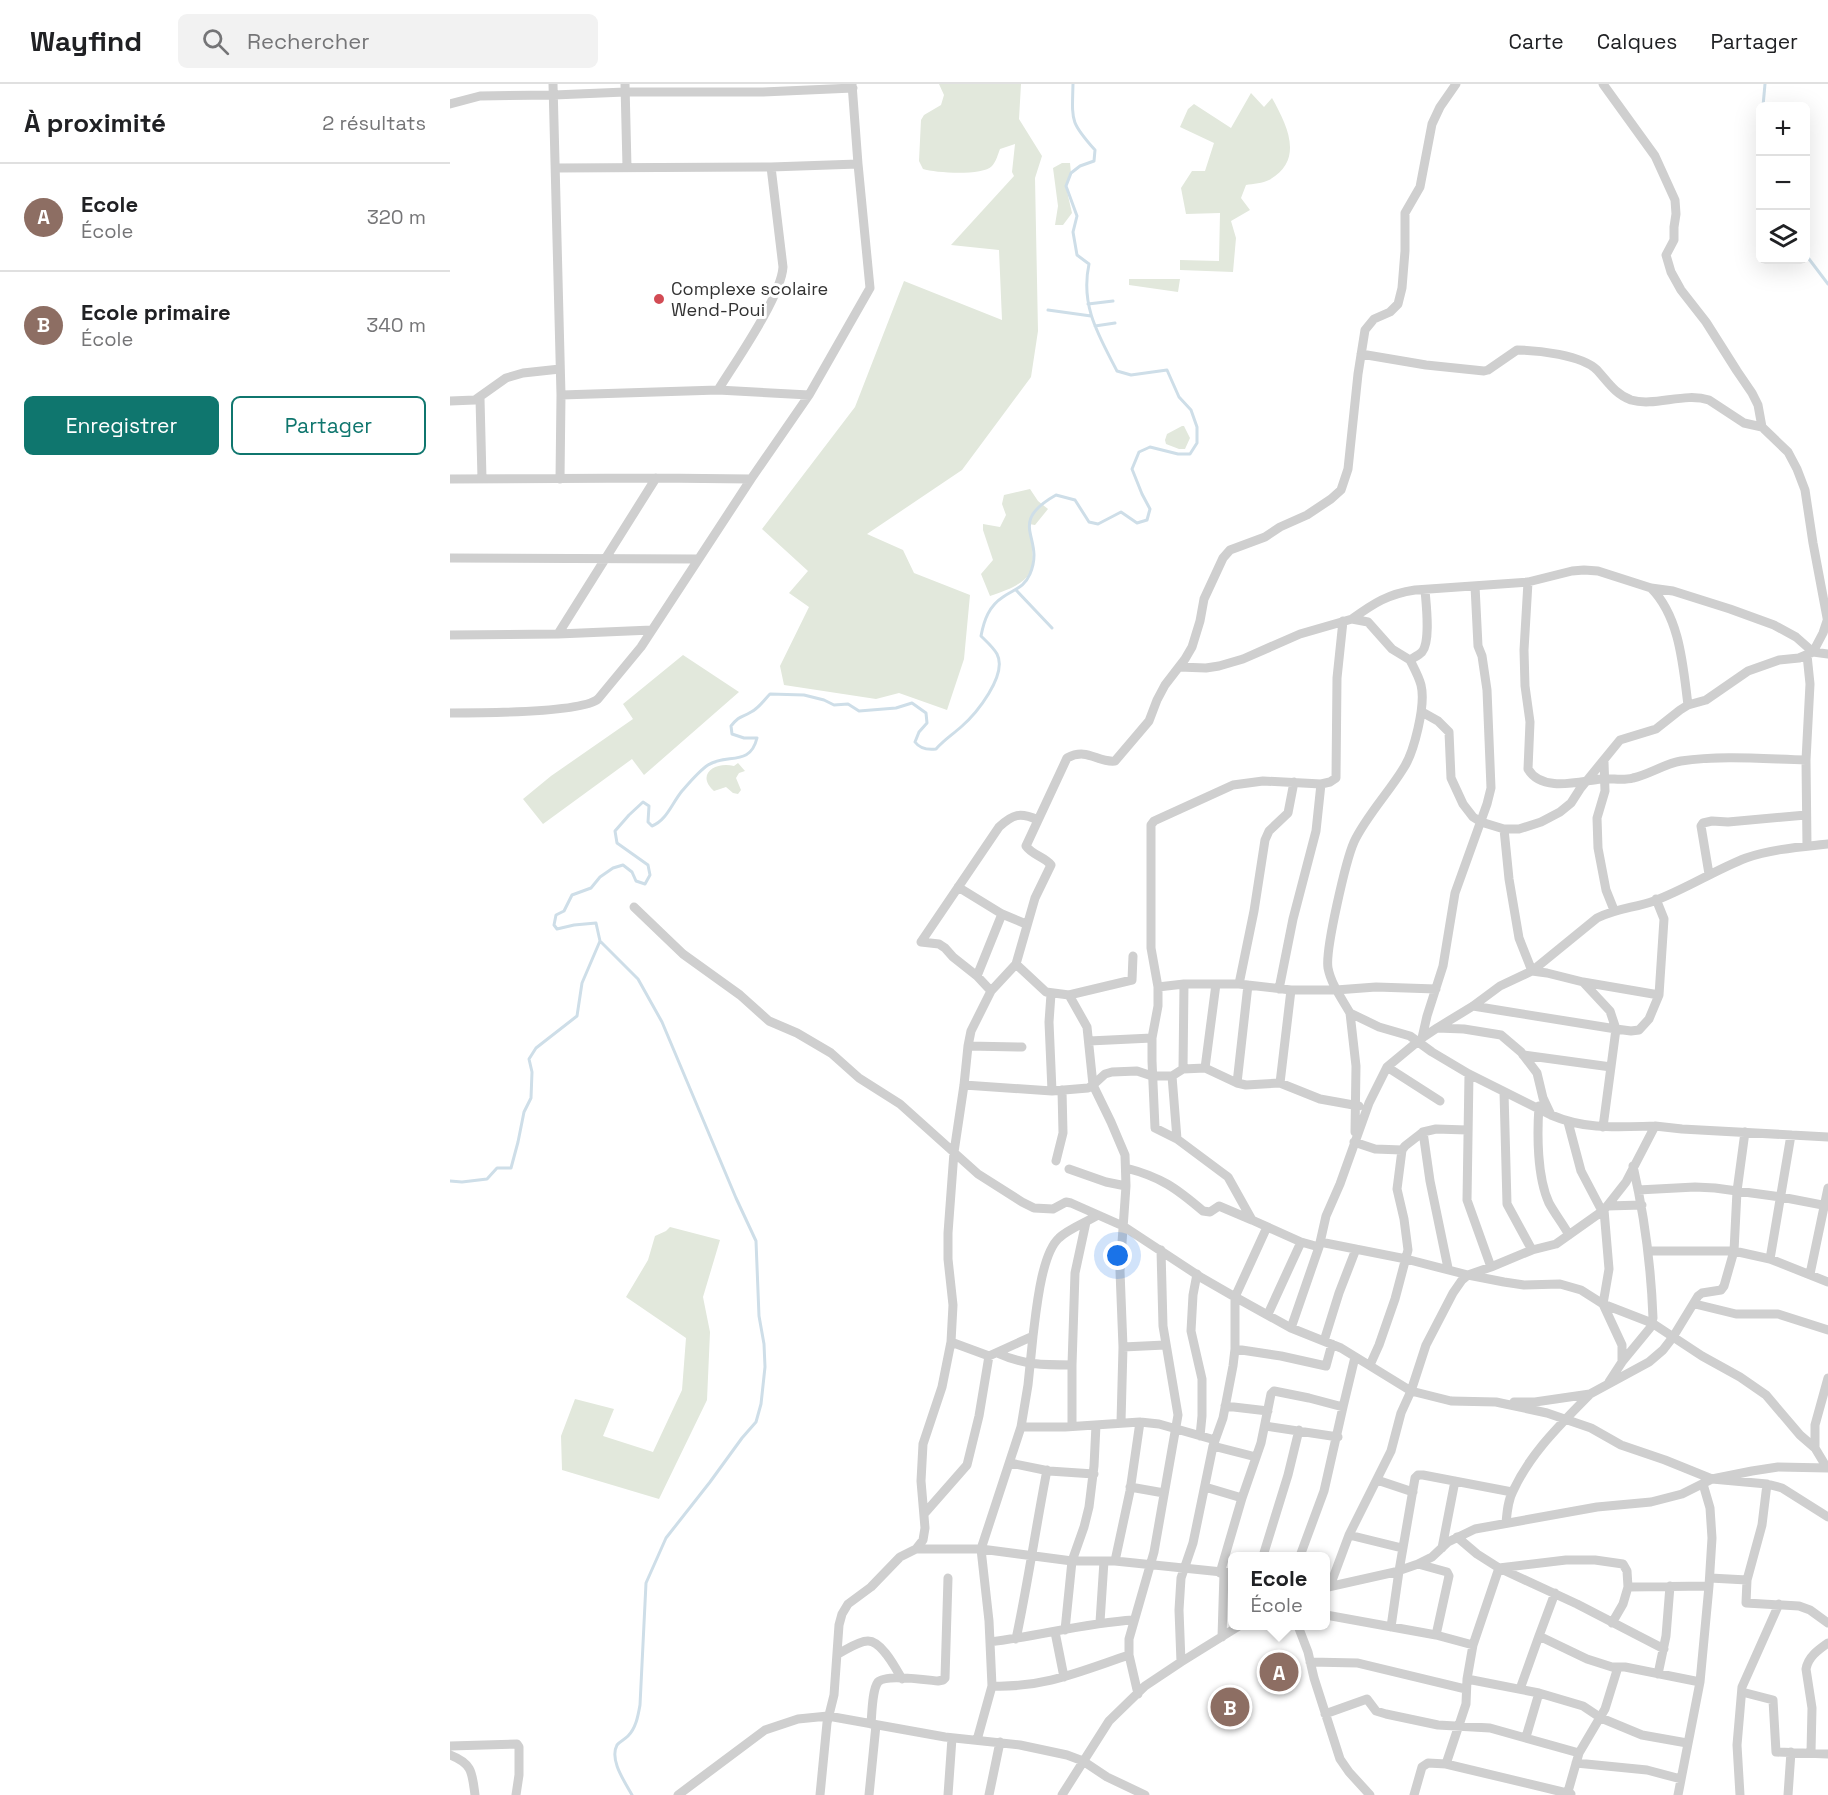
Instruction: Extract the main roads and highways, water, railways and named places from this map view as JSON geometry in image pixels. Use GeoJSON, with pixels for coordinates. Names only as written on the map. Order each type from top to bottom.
{"type":"FeatureCollection","features":[{"type":"Feature","properties":{"kind":"waterway"},"geometry":{"type":"LineString","coordinates":[[450,1181],[487,1179],[497,1168],[511,1168],[524,1112],[531,1098],[532,1072],[529,1059],[536,1048],[577,1016],[582,983],[600,941],[596,923],[557,929],[554,925],[556,915],[564,911],[572,895],[591,888],[600,877],[613,868],[623,865],[632,872],[636,881],[645,884],[650,875],[648,865],[617,843],[615,831],[629,815],[643,802],[649,806],[648,822],[652,826],[665,815],[694,777],[708,765],[749,753],[757,738],[744,738],[732,734],[731,726],[739,718],[756,708],[770,694],[804,695],[834,705],[848,704],[859,711],[896,708],[912,703],[926,713],[927,723],[919,732],[915,742],[924,749],[936,749],[982,704],[994,683],[999,663],[997,654],[981,636],[982,630],[994,605],[1028,579],[1034,561],[1030,532],[1033,514],[1041,505],[1056,495],[1075,500],[1089,522],[1098,524],[1121,512],[1137,523],[1147,520],[1150,509],[1132,469],[1139,452],[1150,447],[1178,454],[1190,454],[1197,443],[1197,427],[1191,410],[1179,397],[1167,370],[1131,375],[1117,371],[1093,320],[1087,294],[1089,264],[1077,255],[1073,232],[1077,216],[1066,186],[1071,173],[1080,166],[1094,161],[1095,150],[1074,120],[1073,84]]}},
{"type":"Feature","properties":{"kind":"waterway"},"geometry":{"type":"LineString","coordinates":[[1763,102],[1765,84]]}},
{"type":"Feature","properties":{"kind":"waterway"},"geometry":{"type":"LineString","coordinates":[[1810,260],[1828,284]]}},
{"type":"Feature","properties":{"kind":"waterway"},"geometry":{"type":"LineString","coordinates":[[1088,304],[1113,301]]}},
{"type":"Feature","properties":{"kind":"waterway"},"geometry":{"type":"LineString","coordinates":[[1048,310],[1091,316]]}},
{"type":"Feature","properties":{"kind":"waterway"},"geometry":{"type":"LineString","coordinates":[[1095,326],[1115,323]]}},
{"type":"Feature","properties":{"kind":"waterway"},"geometry":{"type":"LineString","coordinates":[[1016,590],[1052,628]]}},
{"type":"Feature","properties":{"kind":"waterway"},"geometry":{"type":"LineString","coordinates":[[601,942],[638,979],[662,1022],[756,1241],[759,1316],[765,1367],[761,1404],[756,1422],[666,1538],[646,1583],[640,1705],[633,1729],[617,1745],[615,1751],[616,1764],[632,1795]]}},
{"type":"Feature","properties":{"kind":"place","name":"Complexe scolaire Wend-Poui"},"geometry":{"type":"Point","coordinates":[659,299]}},
{"type":"Feature","properties":{"kind":"place","name":"Ecole"},"geometry":{"type":"Point","coordinates":[1279,1672]}},
{"type":"Feature","properties":{"kind":"place","name":"Ecole primaire"},"geometry":{"type":"Point","coordinates":[1230,1707]}}]}
